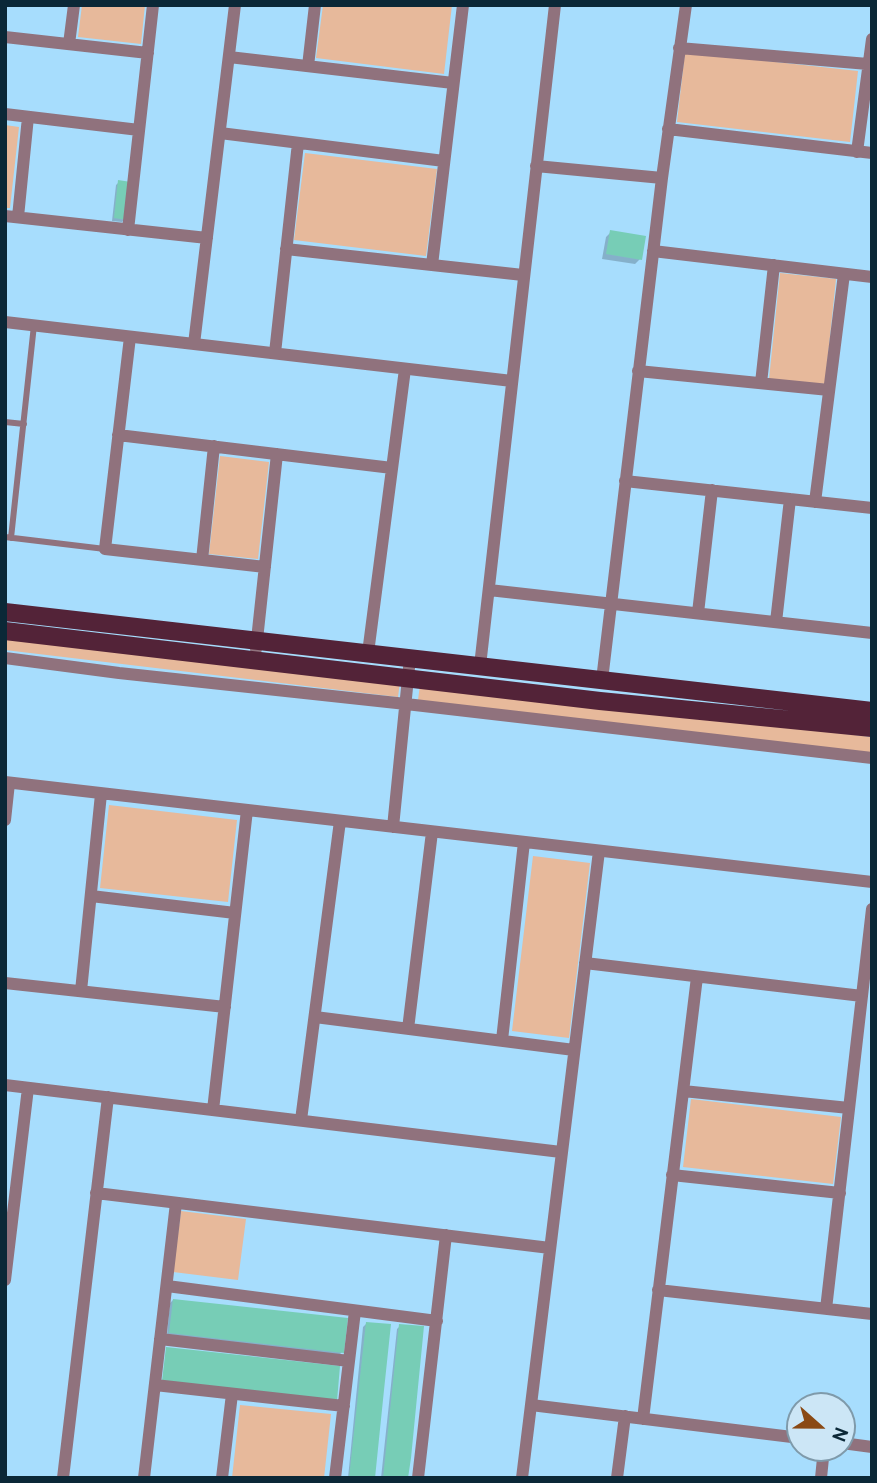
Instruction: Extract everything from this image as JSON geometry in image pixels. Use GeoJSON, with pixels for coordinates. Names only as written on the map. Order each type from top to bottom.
{"type":"FeatureCollection","features":[{"type":"Feature","properties":{"kind":"main road"},"geometry":{"type":"LineString","coordinates":[[5,612],[872,712]]}},
{"type":"Feature","properties":{"kind":"main road"},"geometry":{"type":"LineString","coordinates":[[5,631],[600,701],[872,729]]}},
{"type":"Feature","properties":{"kind":"street"},"geometry":{"type":"LineString","coordinates":[[69,44],[74,5]]}},
{"type":"Feature","properties":{"kind":"street"},"geometry":{"type":"LineString","coordinates":[[128,229],[153,5]]}},
{"type":"Feature","properties":{"kind":"street"},"geometry":{"type":"LineString","coordinates":[[194,344],[235,5]]}},
{"type":"Feature","properties":{"kind":"street"},"geometry":{"type":"LineString","coordinates":[[308,66],[315,5]]}},
{"type":"Feature","properties":{"kind":"street"},"geometry":{"type":"LineString","coordinates":[[432,265],[463,5]]}},
{"type":"Feature","properties":{"kind":"street"},"geometry":{"type":"LineString","coordinates":[[480,666],[555,5]]}},
{"type":"Feature","properties":{"kind":"street"},"geometry":{"type":"LineString","coordinates":[[602,680],[685,5]]}},
{"type":"Feature","properties":{"kind":"street"},"geometry":{"type":"LineString","coordinates":[[5,37],[148,53]]}},
{"type":"Feature","properties":{"kind":"street"},"geometry":{"type":"LineString","coordinates":[[857,152],[872,39]]}},
{"type":"Feature","properties":{"kind":"street"},"geometry":{"type":"LineString","coordinates":[[679,48],[868,64]]}},
{"type":"Feature","properties":{"kind":"street"},"geometry":{"type":"LineString","coordinates":[[229,57],[453,83]]}},
{"type":"Feature","properties":{"kind":"street"},"geometry":{"type":"LineString","coordinates":[[5,114],[139,130]]}},
{"type":"Feature","properties":{"kind":"street"},"geometry":{"type":"LineString","coordinates":[[28,117],[11,216],[207,239]]}},
{"type":"Feature","properties":{"kind":"street"},"geometry":{"type":"LineString","coordinates":[[668,129],[872,153]]}},
{"type":"Feature","properties":{"kind":"street"},"geometry":{"type":"LineString","coordinates":[[220,133],[444,161]]}},
{"type":"Feature","properties":{"kind":"street"},"geometry":{"type":"LineString","coordinates":[[275,353],[298,143]]}},
{"type":"Feature","properties":{"kind":"street"},"geometry":{"type":"LineString","coordinates":[[536,166],[662,178]]}},
{"type":"Feature","properties":{"kind":"street"},"geometry":{"type":"LineString","coordinates":[[286,249],[523,275]]}},
{"type":"Feature","properties":{"kind":"street"},"geometry":{"type":"LineString","coordinates":[[653,251],[872,277]]}},
{"type":"Feature","properties":{"kind":"street"},"geometry":{"type":"LineString","coordinates":[[761,383],[774,265]]}},
{"type":"Feature","properties":{"kind":"street"},"geometry":{"type":"LineString","coordinates":[[814,502],[845,274]]}},
{"type":"Feature","properties":{"kind":"street"},"geometry":{"type":"LineString","coordinates":[[5,322],[512,381]]}},
{"type":"Feature","properties":{"kind":"street"},"geometry":{"type":"LineString","coordinates":[[130,337],[105,549],[265,567]]}},
{"type":"Feature","properties":{"kind":"street"},"geometry":{"type":"LineString","coordinates":[[369,653],[405,369]]}},
{"type":"Feature","properties":{"kind":"street"},"geometry":{"type":"LineString","coordinates":[[638,371],[829,390]]}},
{"type":"Feature","properties":{"kind":"street"},"geometry":{"type":"LineString","coordinates":[[118,435],[393,468]]}},
{"type":"Feature","properties":{"kind":"street"},"geometry":{"type":"LineString","coordinates":[[202,560],[214,446]]}},
{"type":"Feature","properties":{"kind":"street"},"geometry":{"type":"LineString","coordinates":[[255,660],[277,454]]}},
{"type":"Feature","properties":{"kind":"street"},"geometry":{"type":"LineString","coordinates":[[625,481],[872,508]]}},
{"type":"Feature","properties":{"kind":"street"},"geometry":{"type":"LineString","coordinates":[[698,613],[712,490]]}},
{"type":"Feature","properties":{"kind":"street"},"geometry":{"type":"LineString","coordinates":[[776,622],[790,499]]}},
{"type":"Feature","properties":{"kind":"street"},"geometry":{"type":"LineString","coordinates":[[489,590],[872,633]]}},
{"type":"Feature","properties":{"kind":"street"},"geometry":{"type":"LineString","coordinates":[[5,658],[872,758]]}},
{"type":"Feature","properties":{"kind":"street"},"geometry":{"type":"LineString","coordinates":[[393,827],[410,658]]}},
{"type":"Feature","properties":{"kind":"street"},"geometry":{"type":"LineString","coordinates":[[5,820],[7,783],[872,882]]}},
{"type":"Feature","properties":{"kind":"street"},"geometry":{"type":"LineString","coordinates":[[81,992],[102,794]]}},
{"type":"Feature","properties":{"kind":"street"},"geometry":{"type":"LineString","coordinates":[[213,1110],[247,810]]}},
{"type":"Feature","properties":{"kind":"street"},"geometry":{"type":"LineString","coordinates":[[302,1120],[340,821]]}},
{"type":"Feature","properties":{"kind":"street"},"geometry":{"type":"LineString","coordinates":[[408,1029],[432,832]]}},
{"type":"Feature","properties":{"kind":"street"},"geometry":{"type":"LineString","coordinates":[[502,1041],[524,842]]}},
{"type":"Feature","properties":{"kind":"street"},"geometry":{"type":"LineString","coordinates":[[522,1478],[600,851]]}},
{"type":"Feature","properties":{"kind":"street"},"geometry":{"type":"LineString","coordinates":[[91,896],[235,913]]}},
{"type":"Feature","properties":{"kind":"street"},"geometry":{"type":"LineString","coordinates":[[826,1309],[872,909]]}},
{"type":"Feature","properties":{"kind":"street"},"geometry":{"type":"LineString","coordinates":[[585,963],[862,996]]}},
{"type":"Feature","properties":{"kind":"street"},"geometry":{"type":"LineString","coordinates":[[643,1419],[696,976]]}},
{"type":"Feature","properties":{"kind":"street"},"geometry":{"type":"LineString","coordinates":[[5,983],[225,1007]]}},
{"type":"Feature","properties":{"kind":"street"},"geometry":{"type":"LineString","coordinates":[[315,1017],[574,1049]]}},
{"type":"Feature","properties":{"kind":"street"},"geometry":{"type":"LineString","coordinates":[[5,1085],[561,1152]]}},
{"type":"Feature","properties":{"kind":"street"},"geometry":{"type":"LineString","coordinates":[[5,1280],[27,1088]]}},
{"type":"Feature","properties":{"kind":"street"},"geometry":{"type":"LineString","coordinates":[[683,1091],[849,1108]]}},
{"type":"Feature","properties":{"kind":"street"},"geometry":{"type":"LineString","coordinates":[[63,1478],[108,1097]]}},
{"type":"Feature","properties":{"kind":"street"},"geometry":{"type":"LineString","coordinates":[[672,1175],[840,1194]]}},
{"type":"Feature","properties":{"kind":"street"},"geometry":{"type":"LineString","coordinates":[[96,1194],[550,1248]]}},
{"type":"Feature","properties":{"kind":"street"},"geometry":{"type":"LineString","coordinates":[[144,1478],[176,1203]]}},
{"type":"Feature","properties":{"kind":"street"},"geometry":{"type":"LineString","coordinates":[[418,1478],[446,1235]]}},
{"type":"Feature","properties":{"kind":"street"},"geometry":{"type":"LineString","coordinates":[[167,1286],[437,1321]]}},
{"type":"Feature","properties":{"kind":"street"},"geometry":{"type":"LineString","coordinates":[[658,1290],[872,1314]]}},
{"type":"Feature","properties":{"kind":"street"},"geometry":{"type":"LineString","coordinates":[[335,1478],[355,1311]]}},
{"type":"Feature","properties":{"kind":"street"},"geometry":{"type":"LineString","coordinates":[[160,1339],[349,1361]]}},
{"type":"Feature","properties":{"kind":"street"},"geometry":{"type":"LineString","coordinates":[[155,1385],[344,1406]]}},
{"type":"Feature","properties":{"kind":"street"},"geometry":{"type":"LineString","coordinates":[[222,1478],[232,1394]]}},
{"type":"Feature","properties":{"kind":"street"},"geometry":{"type":"LineString","coordinates":[[531,1405],[786,1436]]}},
{"type":"Feature","properties":{"kind":"street"},"geometry":{"type":"LineString","coordinates":[[617,1478],[625,1416]]}},
{"type":"Feature","properties":{"kind":"lane"},"geometry":{"type":"LineString","coordinates":[[34,325],[8,538],[105,549]]}},
{"type":"Feature","properties":{"kind":"lane"},"geometry":{"type":"LineString","coordinates":[[5,422],[24,424]]}},
{"type":"Feature","properties":{"kind":"shaded area"},"geometry":{"type":"Polygon","coordinates":[[[82,5],[145,5],[141,44],[78,37],[82,5]]]}},
{"type":"Feature","properties":{"kind":"shaded area"},"geometry":{"type":"Polygon","coordinates":[[[323,5],[452,5],[444,74],[316,58],[323,5]]]}},
{"type":"Feature","properties":{"kind":"shaded area"},"geometry":{"type":"Polygon","coordinates":[[[685,52],[858,71],[850,142],[677,122],[685,52]]]}},
{"type":"Feature","properties":{"kind":"shaded area"},"geometry":{"type":"Polygon","coordinates":[[[5,125],[19,127],[10,208],[5,208],[5,125]]]}},
{"type":"Feature","properties":{"kind":"shaded area"},"geometry":{"type":"Polygon","coordinates":[[[305,153],[437,169],[426,256],[294,240],[305,153]]]}},
{"type":"Feature","properties":{"kind":"shaded area"},"geometry":{"type":"Polygon","coordinates":[[[780,273],[836,279],[825,384],[769,379],[780,273]]]}},
{"type":"Feature","properties":{"kind":"shaded area"},"geometry":{"type":"Polygon","coordinates":[[[220,456],[269,462],[258,559],[209,554],[220,456]]]}},
{"type":"Feature","properties":{"kind":"shaded area"},"geometry":{"type":"Polygon","coordinates":[[[5,635],[400,682],[398,697],[5,650],[5,635]]]}},
{"type":"Feature","properties":{"kind":"shaded area"},"geometry":{"type":"Polygon","coordinates":[[[420,685],[872,737],[872,753],[418,700],[420,685]]]}},
{"type":"Feature","properties":{"kind":"shaded area"},"geometry":{"type":"Polygon","coordinates":[[[109,805],[237,820],[228,902],[100,888],[109,805]]]}},
{"type":"Feature","properties":{"kind":"shaded area"},"geometry":{"type":"Polygon","coordinates":[[[533,856],[590,863],[569,1038],[512,1031],[533,856]]]}},
{"type":"Feature","properties":{"kind":"shaded area"},"geometry":{"type":"Polygon","coordinates":[[[691,1099],[841,1117],[833,1184],[683,1167],[691,1099]]]}},
{"type":"Feature","properties":{"kind":"shaded area"},"geometry":{"type":"Polygon","coordinates":[[[181,1211],[246,1219],[238,1280],[173,1272],[181,1211]]]}},
{"type":"Feature","properties":{"kind":"shaded area"},"geometry":{"type":"Polygon","coordinates":[[[240,1405],[331,1414],[324,1478],[232,1478],[240,1405]]]}},
{"type":"Feature","properties":{"kind":"building"},"geometry":{"type":"Polygon","coordinates":[[[118,180],[131,182],[127,220],[114,218],[118,180]]]}},
{"type":"Feature","properties":{"kind":"building"},"geometry":{"type":"Polygon","coordinates":[[[610,230],[646,236],[642,260],[606,254],[610,230]]]}},
{"type":"Feature","properties":{"kind":"building"},"geometry":{"type":"Polygon","coordinates":[[[173,1299],[348,1318],[344,1353],[169,1333],[173,1299]]]}},
{"type":"Feature","properties":{"kind":"building"},"geometry":{"type":"Polygon","coordinates":[[[366,1322],[391,1324],[375,1478],[349,1478],[366,1322]]]}},
{"type":"Feature","properties":{"kind":"building"},"geometry":{"type":"Polygon","coordinates":[[[399,1324],[424,1326],[411,1458],[408,1478],[383,1478],[399,1324]]]}},
{"type":"Feature","properties":{"kind":"building"},"geometry":{"type":"Polygon","coordinates":[[[166,1347],[340,1366],[337,1401],[162,1381],[166,1347]]]}}]}
